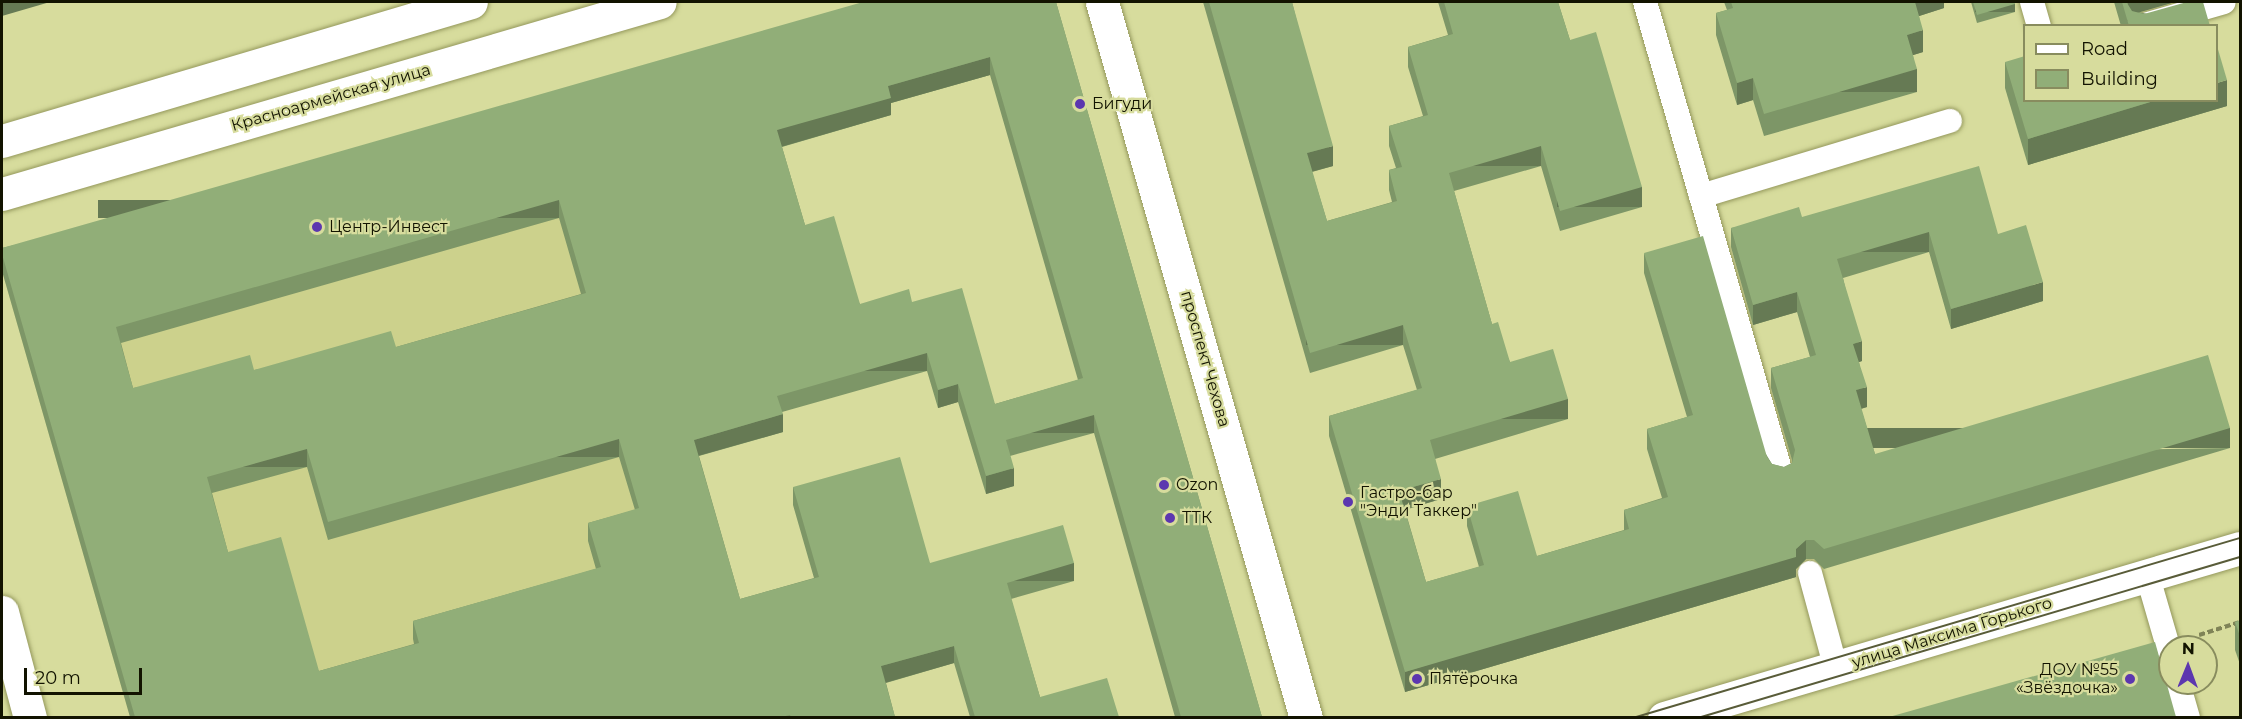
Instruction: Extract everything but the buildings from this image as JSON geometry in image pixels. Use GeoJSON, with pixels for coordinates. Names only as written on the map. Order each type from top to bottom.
{"type":"FeatureCollection","features":[{"type":"Feature","properties":{"kind":"main road"},"geometry":{"type":"LineString","coordinates":[[2,141],[471,2]]}},
{"type":"Feature","properties":{"kind":"main road","name":"Красноармейская улица"},"geometry":{"type":"LineString","coordinates":[[2,194],[660,2]]}},
{"type":"Feature","properties":{"kind":"main road","name":"проспект Чехова"},"geometry":{"type":"LineString","coordinates":[[1102,2],[1306,717]]}},
{"type":"Feature","properties":{"kind":"main road","name":"улица Максима Горького"},"geometry":{"type":"LineString","coordinates":[[1664,717],[1836,669],[2147,574],[2241,548]]}},
{"type":"Feature","properties":{"kind":"main road"},"geometry":{"type":"LineString","coordinates":[[2,612],[30,717]]}},
{"type":"Feature","properties":{"kind":"lane"},"geometry":{"type":"LineString","coordinates":[[1645,2],[1781,473]]}},
{"type":"Feature","properties":{"kind":"lane"},"geometry":{"type":"LineString","coordinates":[[2032,2],[2038,24]]}},
{"type":"Feature","properties":{"kind":"lane"},"geometry":{"type":"LineString","coordinates":[[2147,24],[2224,2]]}},
{"type":"Feature","properties":{"kind":"lane"},"geometry":{"type":"LineString","coordinates":[[1701,196],[1950,121]]}},
{"type":"Feature","properties":{"kind":"lane"},"geometry":{"type":"LineString","coordinates":[[1810,573],[1836,669]]}},
{"type":"Feature","properties":{"kind":"lane"},"geometry":{"type":"LineString","coordinates":[[2147,574],[2165,635]]}},
{"type":"Feature","properties":{"kind":"lane"},"geometry":{"type":"LineString","coordinates":[[2182,695],[2188,717]]}},
{"type":"Feature","properties":{"kind":"path"},"geometry":{"type":"LineString","coordinates":[[2206,635],[2241,622]]}},
{"type":"Feature","properties":{"kind":"shaded area"},"geometry":{"type":"Polygon","coordinates":[[[590,98],[740,617],[569,717],[130,717],[2,271],[590,98]]]}},
{"type":"Feature","properties":{"kind":"tram line"},"geometry":{"type":"LineString","coordinates":[[1633,718],[2240,538]]}},
{"type":"Feature","properties":{"kind":"tram line"},"geometry":{"type":"LineString","coordinates":[[1698,718],[2240,557]]}},
{"type":"Feature","properties":{"kind":"place","name":"Бигуди"},"geometry":{"type":"Point","coordinates":[1080,104]}},
{"type":"Feature","properties":{"kind":"place","name":"Центр-Инвест"},"geometry":{"type":"Point","coordinates":[317,227]}},
{"type":"Feature","properties":{"kind":"place","name":"Ozon"},"geometry":{"type":"Point","coordinates":[1164,485]}},
{"type":"Feature","properties":{"kind":"place","name":"Гастро-бар \"Энди Таккер\""},"geometry":{"type":"Point","coordinates":[1348,502]}},
{"type":"Feature","properties":{"kind":"place","name":"ТТК"},"geometry":{"type":"Point","coordinates":[1170,518]}},
{"type":"Feature","properties":{"kind":"place","name":"Пятёрочка"},"geometry":{"type":"Point","coordinates":[1417,679]}},
{"type":"Feature","properties":{"kind":"place","name":"ДОУ №55 «Звёздочка»"},"geometry":{"type":"Point","coordinates":[2130,679]}}]}
